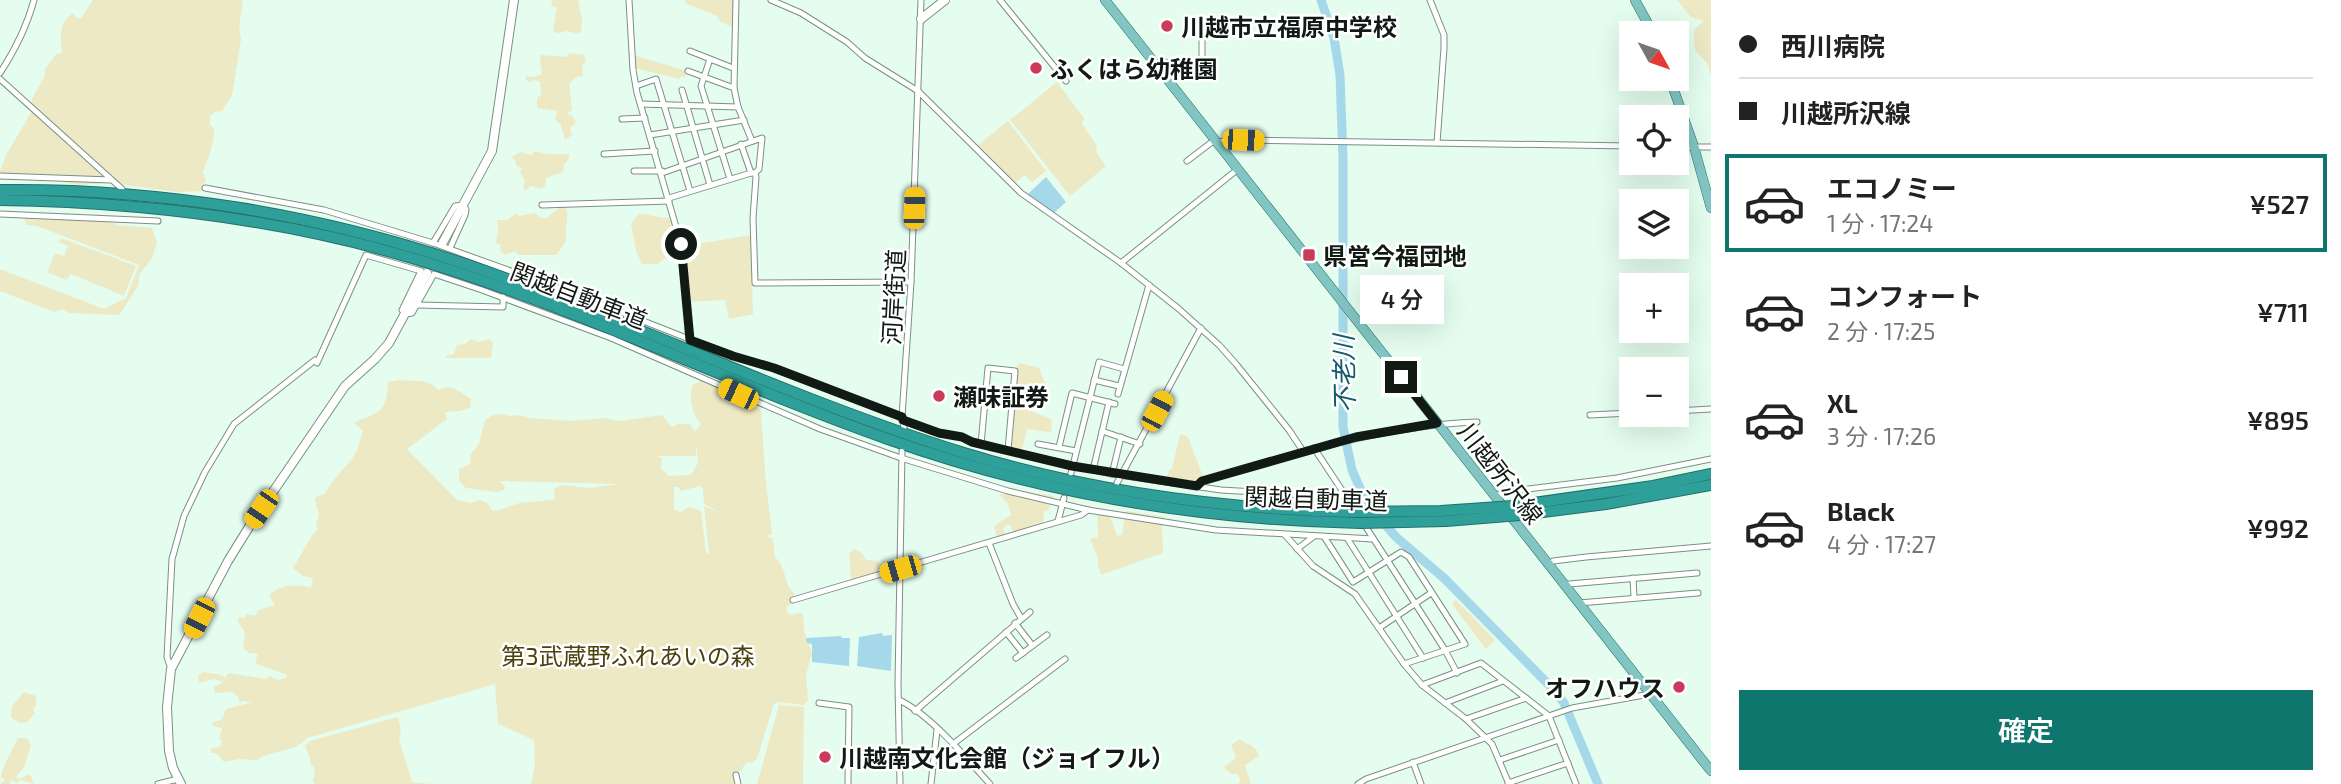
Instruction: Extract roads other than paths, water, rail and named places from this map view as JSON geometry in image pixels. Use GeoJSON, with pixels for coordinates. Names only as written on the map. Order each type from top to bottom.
{"type":"FeatureCollection","features":[{"type":"Feature","properties":{"kind":"highway","name":"関越自動車道"},"geometry":{"type":"LineString","coordinates":[[0,190],[153,197],[312,221],[376,237],[480,269],[555,296],[839,411],[967,454],[1081,482],[1148,495],[1251,508],[1353,512],[1516,511],[1606,504],[1711,485]]}},
{"type":"Feature","properties":{"kind":"highway","name":"関越自動車道"},"geometry":{"type":"LineString","coordinates":[[0,200],[111,203],[160,208],[264,223],[411,257],[502,287],[861,429],[964,464],[1078,493],[1198,513],[1360,523],[1446,521],[1516,511],[1711,474]]}},
{"type":"Feature","properties":{"kind":"main road","name":"川越所沢線"},"geometry":{"type":"LineString","coordinates":[[1105,0],[1711,771]]}},
{"type":"Feature","properties":{"kind":"main road"},"geometry":{"type":"LineString","coordinates":[[1635,0],[1646,21]]}},
{"type":"Feature","properties":{"kind":"main road"},"geometry":{"type":"LineString","coordinates":[[1674,91],[1711,208]]}},
{"type":"Feature","properties":{"kind":"street"},"geometry":{"type":"LineString","coordinates":[[0,73],[18,42],[34,0]]}},
{"type":"Feature","properties":{"kind":"street"},"geometry":{"type":"LineString","coordinates":[[442,245],[488,162],[495,139],[514,0]]}},
{"type":"Feature","properties":{"kind":"street"},"geometry":{"type":"LineString","coordinates":[[629,0],[636,86],[681,244],[690,340]]}},
{"type":"Feature","properties":{"kind":"street"},"geometry":{"type":"LineString","coordinates":[[736,0],[734,88],[738,107],[752,141]]}},
{"type":"Feature","properties":{"kind":"street"},"geometry":{"type":"LineString","coordinates":[[771,0],[780,2],[831,31],[865,58],[918,91],[1021,193],[1121,263],[1201,328],[1236,363],[1303,451]]}},
{"type":"Feature","properties":{"kind":"street","name":"河岸街道"},"geometry":{"type":"LineString","coordinates":[[904,428],[902,418],[911,282],[921,0]]}},
{"type":"Feature","properties":{"kind":"street"},"geometry":{"type":"LineString","coordinates":[[921,19],[945,0]]}},
{"type":"Feature","properties":{"kind":"street"},"geometry":{"type":"LineString","coordinates":[[1000,0],[1066,81]]}},
{"type":"Feature","properties":{"kind":"street"},"geometry":{"type":"LineString","coordinates":[[1430,0],[1444,35],[1437,143]]}},
{"type":"Feature","properties":{"kind":"street"},"geometry":{"type":"LineString","coordinates":[[1155,64],[1202,64],[1202,32]]}},
{"type":"Feature","properties":{"kind":"street"},"geometry":{"type":"LineString","coordinates":[[690,51],[733,68]]}},
{"type":"Feature","properties":{"kind":"street"},"geometry":{"type":"LineString","coordinates":[[710,59],[701,86],[730,179]]}},
{"type":"Feature","properties":{"kind":"street"},"geometry":{"type":"LineString","coordinates":[[688,71],[734,88]]}},
{"type":"Feature","properties":{"kind":"street"},"geometry":{"type":"LineString","coordinates":[[0,79],[122,188]]}},
{"type":"Feature","properties":{"kind":"street"},"geometry":{"type":"LineString","coordinates":[[636,86],[656,79],[690,191]]}},
{"type":"Feature","properties":{"kind":"street"},"geometry":{"type":"LineString","coordinates":[[682,90],[710,185]]}},
{"type":"Feature","properties":{"kind":"street"},"geometry":{"type":"LineString","coordinates":[[641,104],[738,107]]}},
{"type":"Feature","properties":{"kind":"street"},"geometry":{"type":"LineString","coordinates":[[622,119],[645,118]]}},
{"type":"Feature","properties":{"kind":"street"},"geometry":{"type":"LineString","coordinates":[[650,135],[744,120]]}},
{"type":"Feature","properties":{"kind":"street"},"geometry":{"type":"LineString","coordinates":[[542,205],[669,199],[753,173],[759,169],[762,138],[662,172],[634,171]]}},
{"type":"Feature","properties":{"kind":"street"},"geometry":{"type":"LineString","coordinates":[[1187,162],[1215,141],[1619,146]]}},
{"type":"Feature","properties":{"kind":"street"},"geometry":{"type":"LineString","coordinates":[[741,145],[753,173],[755,283],[911,282]]}},
{"type":"Feature","properties":{"kind":"street"},"geometry":{"type":"LineString","coordinates":[[1689,147],[1711,147]]}},
{"type":"Feature","properties":{"kind":"street"},"geometry":{"type":"LineString","coordinates":[[604,154],[655,151]]}},
{"type":"Feature","properties":{"kind":"street"},"geometry":{"type":"LineString","coordinates":[[1121,263],[1238,169]]}},
{"type":"Feature","properties":{"kind":"street"},"geometry":{"type":"LineString","coordinates":[[0,176],[111,180]]}},
{"type":"Feature","properties":{"kind":"street"},"geometry":{"type":"LineString","coordinates":[[205,188],[324,210],[442,245],[733,356],[774,368],[939,433],[962,437],[1072,469],[1197,486],[1220,492],[1338,496],[1345,494]]}},
{"type":"Feature","properties":{"kind":"street"},"geometry":{"type":"LineString","coordinates":[[0,215],[158,221]]}},
{"type":"Feature","properties":{"kind":"street"},"geometry":{"type":"LineString","coordinates":[[171,669],[167,657],[172,559],[191,500],[219,445],[234,424],[316,361],[366,255],[503,298],[611,338],[696,373],[786,416],[1008,491],[1064,501],[1088,510]]}},
{"type":"Feature","properties":{"kind":"street"},"geometry":{"type":"LineString","coordinates":[[406,314],[412,313],[417,305],[428,273]]}},
{"type":"Feature","properties":{"kind":"street"},"geometry":{"type":"LineString","coordinates":[[158,784],[180,781],[169,751],[167,691],[171,669],[228,561],[339,393],[380,354],[428,273]]}},
{"type":"Feature","properties":{"kind":"street"},"geometry":{"type":"LineString","coordinates":[[1118,394],[1149,285]]}},
{"type":"Feature","properties":{"kind":"street"},"geometry":{"type":"LineString","coordinates":[[417,305],[503,307],[503,298]]}},
{"type":"Feature","properties":{"kind":"street"},"geometry":{"type":"LineString","coordinates":[[1117,483],[1201,328]]}},
{"type":"Feature","properties":{"kind":"street"},"geometry":{"type":"LineString","coordinates":[[1072,469],[1099,362],[1124,369]]}},
{"type":"Feature","properties":{"kind":"street"},"geometry":{"type":"LineString","coordinates":[[981,444],[988,368],[1015,371],[1008,450]]}},
{"type":"Feature","properties":{"kind":"street"},"geometry":{"type":"LineString","coordinates":[[1094,380],[1119,386]]}},
{"type":"Feature","properties":{"kind":"street"},"geometry":{"type":"LineString","coordinates":[[1059,447],[1072,393],[1112,403],[1093,470]]}},
{"type":"Feature","properties":{"kind":"street"},"geometry":{"type":"LineString","coordinates":[[1689,410],[1711,409]]}},
{"type":"Feature","properties":{"kind":"street"},"geometry":{"type":"LineString","coordinates":[[1590,415],[1619,414]]}},
{"type":"Feature","properties":{"kind":"street"},"geometry":{"type":"LineString","coordinates":[[1197,486],[1202,481],[1351,438],[1437,423],[1477,422]]}},
{"type":"Feature","properties":{"kind":"street"},"geometry":{"type":"LineString","coordinates":[[1102,432],[1140,444]]}},
{"type":"Feature","properties":{"kind":"street"},"geometry":{"type":"LineString","coordinates":[[1112,474],[1121,437]]}},
{"type":"Feature","properties":{"kind":"street"},"geometry":{"type":"LineString","coordinates":[[1038,444],[1076,451]]}},
{"type":"Feature","properties":{"kind":"street"},"geometry":{"type":"LineString","coordinates":[[1314,448],[1388,560],[1457,673]]}},
{"type":"Feature","properties":{"kind":"street"},"geometry":{"type":"LineString","coordinates":[[901,455],[898,700],[900,782],[908,784]]}},
{"type":"Feature","properties":{"kind":"street"},"geometry":{"type":"LineString","coordinates":[[1495,496],[1511,491],[1620,478],[1711,459]]}},
{"type":"Feature","properties":{"kind":"street"},"geometry":{"type":"LineString","coordinates":[[1058,521],[1064,501]]}},
{"type":"Feature","properties":{"kind":"street"},"geometry":{"type":"LineString","coordinates":[[793,600],[1081,515],[1098,507],[1216,530],[1373,539]]}},
{"type":"Feature","properties":{"kind":"street"},"geometry":{"type":"LineString","coordinates":[[1216,530],[1217,521]]}},
{"type":"Feature","properties":{"kind":"street"},"geometry":{"type":"LineString","coordinates":[[1285,536],[1313,566],[1355,594],[1422,685],[1486,738],[1500,760],[1508,784],[1568,763]]}},
{"type":"Feature","properties":{"kind":"street"},"geometry":{"type":"LineString","coordinates":[[1297,549],[1313,537]]}},
{"type":"Feature","properties":{"kind":"street"},"geometry":{"type":"LineString","coordinates":[[1325,538],[1353,583]]}},
{"type":"Feature","properties":{"kind":"street"},"geometry":{"type":"LineString","coordinates":[[1347,538],[1423,658]]}},
{"type":"Feature","properties":{"kind":"street"},"geometry":{"type":"LineString","coordinates":[[989,543],[1021,618]]}},
{"type":"Feature","properties":{"kind":"street"},"geometry":{"type":"LineString","coordinates":[[1549,565],[1553,561],[1586,557],[1711,546]]}},
{"type":"Feature","properties":{"kind":"street"},"geometry":{"type":"LineString","coordinates":[[1347,587],[1401,552],[1405,554],[1465,644],[1404,664]]}},
{"type":"Feature","properties":{"kind":"street"},"geometry":{"type":"LineString","coordinates":[[1566,586],[1598,580],[1697,573]]}},
{"type":"Feature","properties":{"kind":"street"},"geometry":{"type":"LineString","coordinates":[[1633,578],[1634,597]]}},
{"type":"Feature","properties":{"kind":"street"},"geometry":{"type":"LineString","coordinates":[[1379,628],[1432,593]]}},
{"type":"Feature","properties":{"kind":"street"},"geometry":{"type":"LineString","coordinates":[[1579,603],[1698,593]]}},
{"type":"Feature","properties":{"kind":"street"},"geometry":{"type":"LineString","coordinates":[[915,710],[1030,612]]}},
{"type":"Feature","properties":{"kind":"street"},"geometry":{"type":"LineString","coordinates":[[1015,623],[1032,645]]}},
{"type":"Feature","properties":{"kind":"street"},"geometry":{"type":"LineString","coordinates":[[1006,632],[1023,653]]}},
{"type":"Feature","properties":{"kind":"street"},"geometry":{"type":"LineString","coordinates":[[1016,658],[1047,635]]}},
{"type":"Feature","properties":{"kind":"street"},"geometry":{"type":"LineString","coordinates":[[953,744],[1066,659]]}},
{"type":"Feature","properties":{"kind":"street"},"geometry":{"type":"LineString","coordinates":[[1422,685],[1481,663],[1549,716],[1576,784]]}},
{"type":"Feature","properties":{"kind":"street"},"geometry":{"type":"LineString","coordinates":[[1445,703],[1503,681]]}},
{"type":"Feature","properties":{"kind":"street"},"geometry":{"type":"LineString","coordinates":[[1359,784],[1413,762],[1562,711],[1650,694]]}},
{"type":"Feature","properties":{"kind":"street"},"geometry":{"type":"LineString","coordinates":[[1466,719],[1526,698]]}},
{"type":"Feature","properties":{"kind":"street"},"geometry":{"type":"LineString","coordinates":[[898,700],[915,710],[953,744],[989,784]]}},
{"type":"Feature","properties":{"kind":"street"},"geometry":{"type":"LineString","coordinates":[[819,702],[849,707],[848,784]]}},
{"type":"Feature","properties":{"kind":"street"},"geometry":{"type":"LineString","coordinates":[[931,784],[937,730]]}},
{"type":"Feature","properties":{"kind":"street"},"geometry":{"type":"LineString","coordinates":[[1500,760],[1559,740]]}},
{"type":"Feature","properties":{"kind":"street"},"geometry":{"type":"LineString","coordinates":[[1413,762],[1421,784]]}},
{"type":"Feature","properties":{"kind":"street"},"geometry":{"type":"LineString","coordinates":[[737,775],[738,784]]}},
{"type":"Feature","properties":{"kind":"water"},"geometry":{"type":"Polygon","coordinates":[[[1046,177],[1066,202],[1054,213],[1028,194],[1046,177]]]}},
{"type":"Feature","properties":{"kind":"water"},"geometry":{"type":"Polygon","coordinates":[[[882,633],[883,636],[892,635],[891,671],[857,666],[859,637],[882,633]]]}},
{"type":"Feature","properties":{"kind":"water"},"geometry":{"type":"Polygon","coordinates":[[[806,638],[850,638],[849,666],[812,662],[812,644],[807,643],[806,638]]]}},
{"type":"Feature","properties":{"kind":"waterway","name":"不老川"},"geometry":{"type":"LineString","coordinates":[[1321,0],[1334,38],[1340,75],[1343,159],[1343,427],[1352,470],[1363,495],[1396,537],[1445,579],[1564,703],[1598,784]]}},
{"type":"Feature","properties":{"kind":"place","name":"川越市立福原中学校"},"geometry":{"type":"Point","coordinates":[1167,26]}},
{"type":"Feature","properties":{"kind":"place","name":"ふくはら幼稚園"},"geometry":{"type":"Point","coordinates":[1036,68]}},
{"type":"Feature","properties":{"kind":"place","name":"県営今福団地"},"geometry":{"type":"Point","coordinates":[1309,255]}},
{"type":"Feature","properties":{"kind":"place","name":"瀬味証券"},"geometry":{"type":"Point","coordinates":[939,396]}},
{"type":"Feature","properties":{"kind":"place","name":"オフハウス"},"geometry":{"type":"Point","coordinates":[1679,687]}},
{"type":"Feature","properties":{"kind":"place","name":"川越南文化会館（ジョイフル）"},"geometry":{"type":"Point","coordinates":[825,757]}},
{"type":"Feature","properties":{"kind":"park label","name":"第3武蔵野ふれあいの森"},"geometry":{"type":"Point","coordinates":[628,655]}}]}
